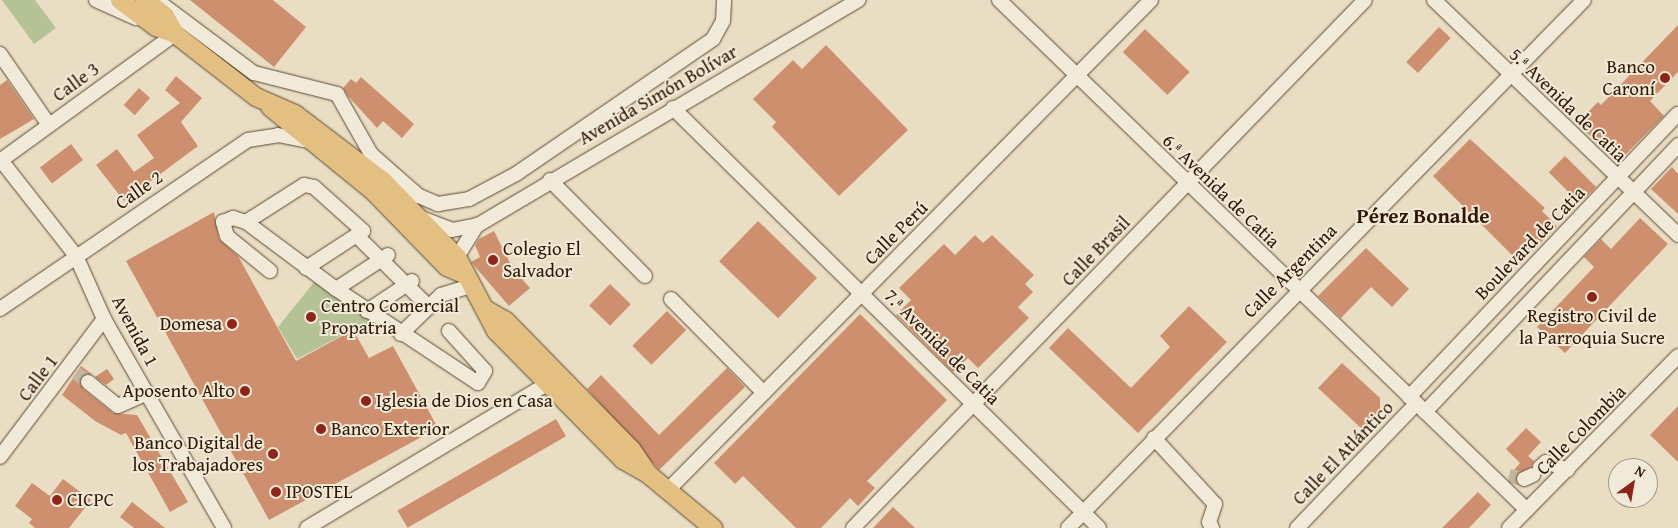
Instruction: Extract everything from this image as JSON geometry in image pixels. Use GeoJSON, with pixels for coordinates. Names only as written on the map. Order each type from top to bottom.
{"type":"FeatureCollection","features":[{"type":"Feature","properties":{"kind":"main road"},"geometry":{"type":"LineString","coordinates":[[120,0],[156,28],[175,34],[267,104],[310,142],[374,191],[447,266],[468,281]]}},
{"type":"Feature","properties":{"kind":"main road"},"geometry":{"type":"LineString","coordinates":[[145,0],[165,16],[175,34]]}},
{"type":"Feature","properties":{"kind":"main road"},"geometry":{"type":"LineString","coordinates":[[267,104],[296,114],[354,155],[458,257],[468,281],[496,330],[623,460],[648,474],[713,528]]}},
{"type":"Feature","properties":{"kind":"main road"},"geometry":{"type":"LineString","coordinates":[[485,308],[506,321],[632,450],[648,474]]}},
{"type":"Feature","properties":{"kind":"street"},"geometry":{"type":"LineString","coordinates":[[96,0],[156,28]]}},
{"type":"Feature","properties":{"kind":"street"},"geometry":{"type":"LineString","coordinates":[[157,0],[254,73],[337,94],[371,154],[419,196],[450,204],[482,194],[713,39],[723,21],[724,0]]}},
{"type":"Feature","properties":{"kind":"street","name":"Avenida Simón Bolívar"},"geometry":{"type":"LineString","coordinates":[[419,217],[452,230],[478,225],[550,180],[859,0]]}},
{"type":"Feature","properties":{"kind":"street","name":"6.ª Avenida de Catia"},"geometry":{"type":"LineString","coordinates":[[999,0],[1186,185],[1527,510]]}},
{"type":"Feature","properties":{"kind":"street","name":"Calle Perú"},"geometry":{"type":"LineString","coordinates":[[668,490],[1077,77],[1150,0]]}},
{"type":"Feature","properties":{"kind":"street","name":"Calle Brasil"},"geometry":{"type":"LineString","coordinates":[[853,528],[1365,0]]}},
{"type":"Feature","properties":{"kind":"street","name":"5.ª Avenida de Catia"},"geometry":{"type":"LineString","coordinates":[[1434,0],[1678,235]]}},
{"type":"Feature","properties":{"kind":"street","name":"Calle Argentina"},"geometry":{"type":"LineString","coordinates":[[1068,528],[1297,290],[1511,76],[1584,0]]}},
{"type":"Feature","properties":{"kind":"street","name":"Calle 3"},"geometry":{"type":"LineString","coordinates":[[1,159],[175,34]]}},
{"type":"Feature","properties":{"kind":"street"},"geometry":{"type":"LineString","coordinates":[[0,54],[49,125]]}},
{"type":"Feature","properties":{"kind":"street","name":"7.ª Avenida de Catia"},"geometry":{"type":"LineString","coordinates":[[673,108],[1099,528]]}},
{"type":"Feature","properties":{"kind":"street","name":"Boulevard de Catia"},"geometry":{"type":"LineString","coordinates":[[1417,404],[1503,298],[1678,114]]}},
{"type":"Feature","properties":{"kind":"street","name":"Calle 2"},"geometry":{"type":"LineString","coordinates":[[0,308],[248,140],[278,136],[310,142]]}},
{"type":"Feature","properties":{"kind":"street","name":"Boulevard de Catia"},"geometry":{"type":"LineString","coordinates":[[1417,404],[1518,313],[1678,145]]}},
{"type":"Feature","properties":{"kind":"street","name":"Avenida 1"},"geometry":{"type":"LineString","coordinates":[[1,159],[76,256],[104,319],[224,528]]}},
{"type":"Feature","properties":{"kind":"street"},"geometry":{"type":"LineString","coordinates":[[550,180],[645,276]]}},
{"type":"Feature","properties":{"kind":"street"},"geometry":{"type":"LineString","coordinates":[[246,222],[307,185],[362,229],[358,238],[306,268]]}},
{"type":"Feature","properties":{"kind":"street"},"geometry":{"type":"LineString","coordinates":[[482,194],[495,214]]}},
{"type":"Feature","properties":{"kind":"street"},"geometry":{"type":"LineString","coordinates":[[270,271],[223,228],[227,218],[246,222],[336,289],[401,334],[478,383],[486,371],[449,331]]}},
{"type":"Feature","properties":{"kind":"street","name":"Avenida Simón Bolívar"},"geometry":{"type":"LineString","coordinates":[[458,257],[478,225]]}},
{"type":"Feature","properties":{"kind":"street"},"geometry":{"type":"LineString","coordinates":[[358,238],[385,257],[409,282],[429,307]]}},
{"type":"Feature","properties":{"kind":"street"},"geometry":{"type":"LineString","coordinates":[[336,289],[385,257]]}},
{"type":"Feature","properties":{"kind":"street"},"geometry":{"type":"LineString","coordinates":[[401,334],[448,291],[468,281]]}},
{"type":"Feature","properties":{"kind":"street"},"geometry":{"type":"LineString","coordinates":[[368,311],[409,282]]}},
{"type":"Feature","properties":{"kind":"street"},"geometry":{"type":"LineString","coordinates":[[1503,298],[1518,313]]}},
{"type":"Feature","properties":{"kind":"street"},"geometry":{"type":"LineString","coordinates":[[670,299],[764,393]]}},
{"type":"Feature","properties":{"kind":"street","name":"Calle 1"},"geometry":{"type":"LineString","coordinates":[[0,457],[72,370],[104,319]]}},
{"type":"Feature","properties":{"kind":"street","name":"Calle Colombia"},"geometry":{"type":"LineString","coordinates":[[1509,528],[1678,356]]}},
{"type":"Feature","properties":{"kind":"street"},"geometry":{"type":"LineString","coordinates":[[88,382],[118,406],[148,393]]}},
{"type":"Feature","properties":{"kind":"street"},"geometry":{"type":"LineString","coordinates":[[307,528],[548,383]]}},
{"type":"Feature","properties":{"kind":"street","name":"Calle El Atlántico"},"geometry":{"type":"LineString","coordinates":[[1297,528],[1417,404]]}},
{"type":"Feature","properties":{"kind":"street"},"geometry":{"type":"LineString","coordinates":[[1154,438],[1215,504],[1209,522],[1212,528]]}},
{"type":"Feature","properties":{"kind":"street"},"geometry":{"type":"LineString","coordinates":[[1532,474],[1546,462],[1568,470]]}},
{"type":"Feature","properties":{"kind":"street"},"geometry":{"type":"LineString","coordinates":[[1490,474],[1509,476]]}},
{"type":"Feature","properties":{"kind":"green space"},"geometry":{"type":"Polygon","coordinates":[[[2,0],[35,0],[56,28],[34,44],[2,0]]]}},
{"type":"Feature","properties":{"kind":"green space"},"geometry":{"type":"Polygon","coordinates":[[[319,276],[383,319],[357,335],[354,329],[297,359],[278,327],[319,276]]]}},
{"type":"Feature","properties":{"kind":"building"},"geometry":{"type":"Polygon","coordinates":[[[190,0],[273,0],[306,27],[274,67],[190,0]]]}},
{"type":"Feature","properties":{"kind":"building"},"geometry":{"type":"Polygon","coordinates":[[[1678,25],[1678,72],[1650,101],[1664,116],[1618,162],[1577,123],[1598,102],[1601,105],[1678,25]]]}},
{"type":"Feature","properties":{"kind":"building"},"geometry":{"type":"Polygon","coordinates":[[[1439,27],[1451,38],[1418,73],[1406,62],[1439,27]]]}},
{"type":"Feature","properties":{"kind":"building"},"geometry":{"type":"Polygon","coordinates":[[[1145,29],[1190,72],[1167,95],[1123,52],[1145,29]]]}},
{"type":"Feature","properties":{"kind":"building"},"geometry":{"type":"Polygon","coordinates":[[[826,45],[908,130],[839,196],[772,127],[776,122],[753,99],[793,60],[802,69],[826,45]]]}},
{"type":"Feature","properties":{"kind":"building"},"geometry":{"type":"Polygon","coordinates":[[[176,76],[202,98],[181,122],[198,146],[124,201],[96,165],[117,149],[134,172],[154,158],[137,135],[180,103],[165,90],[176,76]]]}},
{"type":"Feature","properties":{"kind":"building"},"geometry":{"type":"Polygon","coordinates":[[[361,77],[414,124],[402,138],[383,121],[377,128],[348,96],[343,88],[351,79],[356,83],[361,77]]]}},
{"type":"Feature","properties":{"kind":"building"},"geometry":{"type":"Polygon","coordinates":[[[7,80],[34,119],[0,139],[0,85],[7,80]]]}},
{"type":"Feature","properties":{"kind":"building"},"geometry":{"type":"Polygon","coordinates":[[[139,88],[150,98],[135,115],[124,105],[139,88]]]}},
{"type":"Feature","properties":{"kind":"building"},"geometry":{"type":"Polygon","coordinates":[[[1470,139],[1545,208],[1542,211],[1557,226],[1520,263],[1433,176],[1470,139]]]}},
{"type":"Feature","properties":{"kind":"building"},"geometry":{"type":"Polygon","coordinates":[[[71,144],[83,160],[52,183],[40,167],[71,144]]]}},
{"type":"Feature","properties":{"kind":"building"},"geometry":{"type":"Polygon","coordinates":[[[1565,156],[1596,187],[1580,203],[1549,172],[1565,156]]]}},
{"type":"Feature","properties":{"kind":"building"},"geometry":{"type":"Polygon","coordinates":[[[1672,167],[1678,174],[1678,214],[1651,189],[1672,167]]]}},
{"type":"Feature","properties":{"kind":"building"},"geometry":{"type":"Polygon","coordinates":[[[214,212],[219,239],[238,256],[296,361],[353,330],[369,358],[393,346],[438,428],[269,520],[126,261],[214,212]]]}},
{"type":"Feature","properties":{"kind":"building","name":"Registro Civil de la Parroquia Sucre"},"geometry":{"type":"Polygon","coordinates":[[[1640,218],[1668,244],[1565,353],[1537,327],[1594,267],[1584,257],[1601,239],[1611,249],[1640,218]]]}},
{"type":"Feature","properties":{"kind":"building"},"geometry":{"type":"Polygon","coordinates":[[[758,221],[817,278],[778,318],[719,261],[758,221]]]}},
{"type":"Feature","properties":{"kind":"building","name":"Colegio El Salvador"},"geometry":{"type":"Polygon","coordinates":[[[494,231],[513,269],[530,288],[509,306],[471,262],[480,257],[475,245],[479,239],[494,231]]]}},
{"type":"Feature","properties":{"kind":"building"},"geometry":{"type":"Polygon","coordinates":[[[975,235],[983,243],[992,235],[1034,275],[1025,284],[1033,292],[1018,307],[1029,318],[978,368],[968,358],[953,372],[896,315],[911,300],[899,288],[944,244],[955,255],[975,235]]]}},
{"type":"Feature","properties":{"kind":"building"},"geometry":{"type":"Polygon","coordinates":[[[1366,248],[1409,289],[1392,307],[1371,287],[1341,318],[1318,296],[1366,248]]]}},
{"type":"Feature","properties":{"kind":"building"},"geometry":{"type":"Polygon","coordinates":[[[610,284],[631,304],[610,326],[589,306],[610,284]]]}},
{"type":"Feature","properties":{"kind":"building"},"geometry":{"type":"Polygon","coordinates":[[[1189,306],[1227,342],[1138,433],[1049,348],[1068,328],[1131,388],[1170,347],[1160,336],[1189,306]]]}},
{"type":"Feature","properties":{"kind":"building"},"geometry":{"type":"Polygon","coordinates":[[[667,311],[686,330],[651,365],[632,346],[667,311]]]}},
{"type":"Feature","properties":{"kind":"building"},"geometry":{"type":"Polygon","coordinates":[[[860,314],[947,400],[867,481],[875,488],[858,506],[850,498],[821,528],[796,528],[743,476],[735,484],[714,463],[860,314]]]}},
{"type":"Feature","properties":{"kind":"building"},"geometry":{"type":"Polygon","coordinates":[[[1342,363],[1380,398],[1380,409],[1362,429],[1318,388],[1342,363]]]}},
{"type":"Feature","properties":{"kind":"building"},"geometry":{"type":"Polygon","coordinates":[[[81,366],[92,374],[81,377],[83,389],[113,413],[137,415],[188,502],[170,512],[126,433],[121,435],[95,421],[62,395],[81,366]]]}},
{"type":"Feature","properties":{"kind":"building"},"geometry":{"type":"Polygon","coordinates":[[[727,368],[745,387],[659,470],[587,389],[601,375],[659,435],[727,368]]]}},
{"type":"Feature","properties":{"kind":"building"},"geometry":{"type":"Polygon","coordinates":[[[107,369],[114,379],[106,385],[95,377],[107,369]]]}},
{"type":"Feature","properties":{"kind":"building"},"geometry":{"type":"Polygon","coordinates":[[[1678,406],[1678,462],[1650,435],[1678,406]]]}},
{"type":"Feature","properties":{"kind":"building"},"geometry":{"type":"Polygon","coordinates":[[[556,419],[566,436],[408,528],[398,510],[556,419]]]}},
{"type":"Feature","properties":{"kind":"building"},"geometry":{"type":"Polygon","coordinates":[[[1526,428],[1541,442],[1528,456],[1534,461],[1531,467],[1517,474],[1518,485],[1508,477],[1520,463],[1506,449],[1526,428]]]}},
{"type":"Feature","properties":{"kind":"building"},"geometry":{"type":"Polygon","coordinates":[[[63,479],[91,500],[69,528],[35,528],[29,523],[32,519],[15,506],[32,483],[50,496],[63,479]]]}},
{"type":"Feature","properties":{"kind":"building"},"geometry":{"type":"Polygon","coordinates":[[[1478,492],[1491,505],[1469,528],[1442,528],[1478,492]]]}},
{"type":"Feature","properties":{"kind":"building"},"geometry":{"type":"Polygon","coordinates":[[[132,502],[165,528],[134,528],[120,517],[132,502]]]}},
{"type":"Feature","properties":{"kind":"building"},"geometry":{"type":"Polygon","coordinates":[[[893,507],[915,528],[873,528],[893,507]]]}},
{"type":"Feature","properties":{"kind":"tunnel"},"geometry":{"type":"LineString","coordinates":[[76,373],[88,382]]}},
{"type":"Feature","properties":{"kind":"tunnel"},"geometry":{"type":"LineString","coordinates":[[1509,476],[1524,479]]}},
{"type":"Feature","properties":{"kind":"place","name":"Banco Caroní"},"geometry":{"type":"Point","coordinates":[1665,78]}},
{"type":"Feature","properties":{"kind":"place","name":"Colegio El Salvador"},"geometry":{"type":"Point","coordinates":[493,260]}},
{"type":"Feature","properties":{"kind":"place","name":"Registro Civil de la Parroquia Sucre"},"geometry":{"type":"Point","coordinates":[1592,297]}},
{"type":"Feature","properties":{"kind":"place","name":"Centro Comercial Propatria"},"geometry":{"type":"Point","coordinates":[311,317]}},
{"type":"Feature","properties":{"kind":"place","name":"Domesa"},"geometry":{"type":"Point","coordinates":[232,324]}},
{"type":"Feature","properties":{"kind":"place","name":"Aposento Alto"},"geometry":{"type":"Point","coordinates":[245,391]}},
{"type":"Feature","properties":{"kind":"place","name":"Iglesia de Dios en Casa"},"geometry":{"type":"Point","coordinates":[366,401]}},
{"type":"Feature","properties":{"kind":"place","name":"Banco Exterior"},"geometry":{"type":"Point","coordinates":[321,429]}},
{"type":"Feature","properties":{"kind":"place","name":"Banco Digital de los Trabajadores"},"geometry":{"type":"Point","coordinates":[273,454]}},
{"type":"Feature","properties":{"kind":"place","name":"IPOSTEL"},"geometry":{"type":"Point","coordinates":[276,492]}},
{"type":"Feature","properties":{"kind":"place","name":"CICPC"},"geometry":{"type":"Point","coordinates":[57,500]}},
{"type":"Feature","properties":{"kind":"district","name":"Pérez Bonalde"},"geometry":{"type":"Point","coordinates":[1423,216]}}]}
